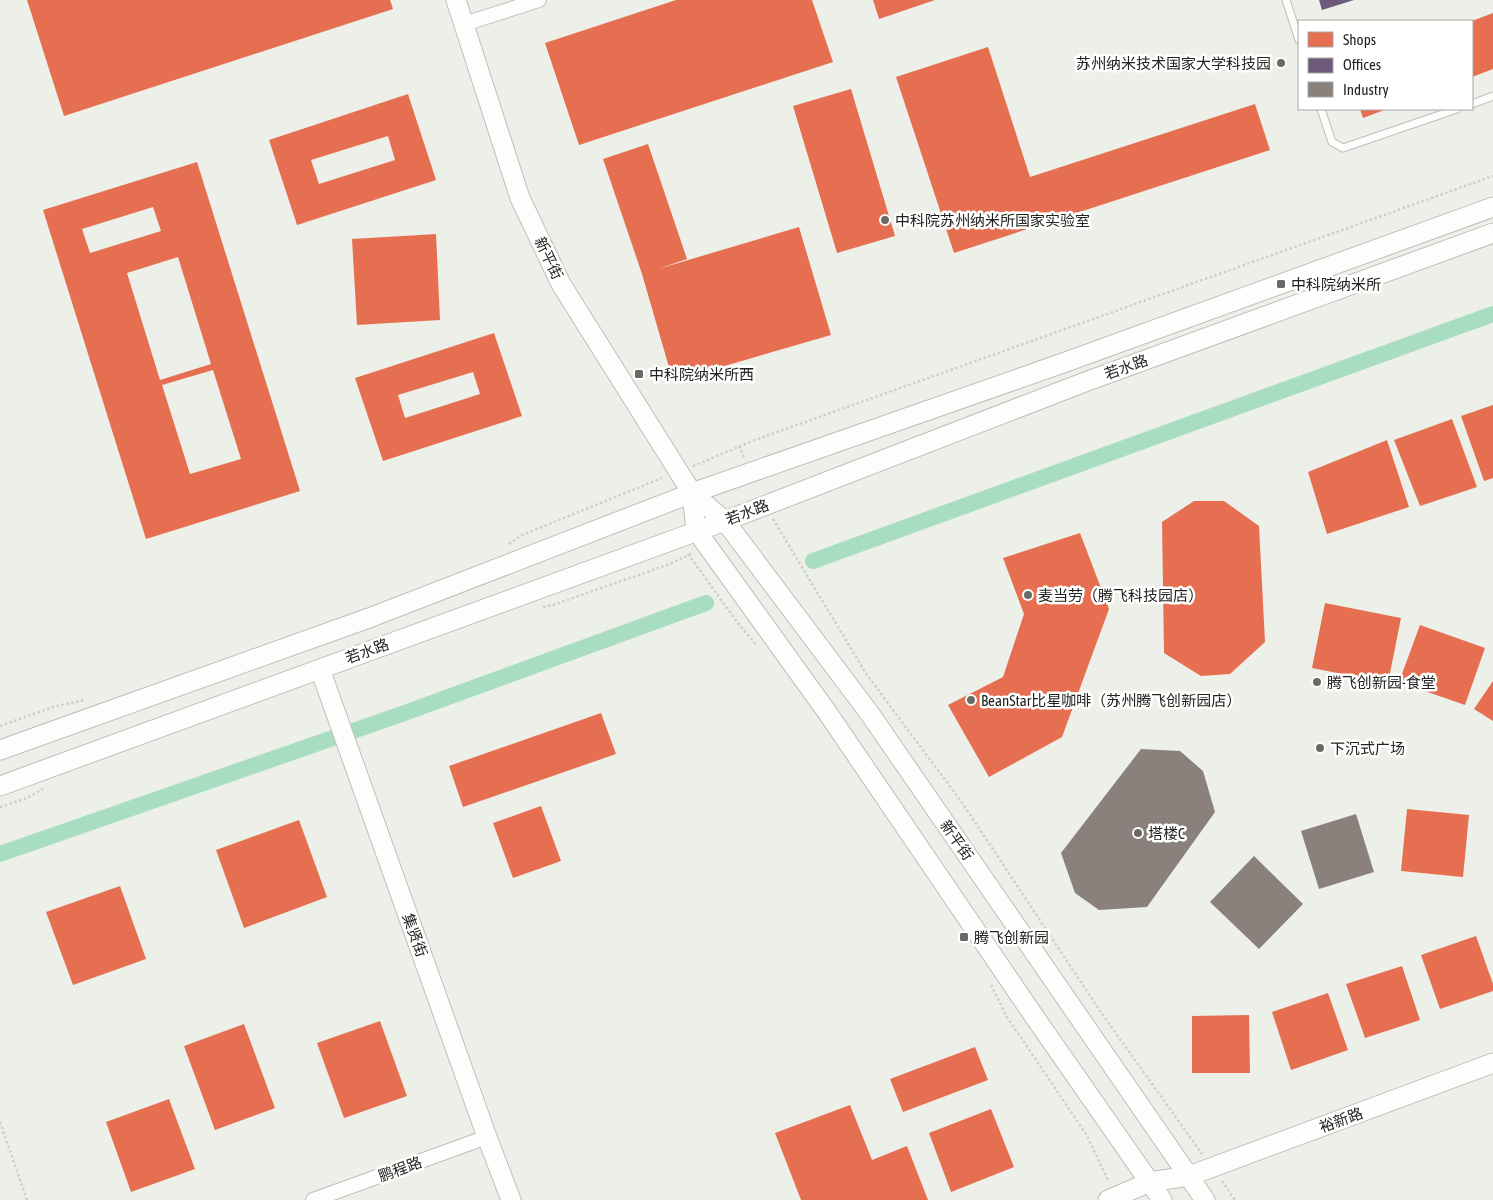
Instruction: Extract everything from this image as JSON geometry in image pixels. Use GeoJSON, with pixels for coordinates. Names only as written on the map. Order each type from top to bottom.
{"type":"FeatureCollection","features":[{"type":"Feature","properties":{"kind":"main road","name":"新平街"},"geometry":{"type":"LineString","coordinates":[[456,0],[520,198],[557,276],[692,493],[725,521],[870,714],[1204,1200]]}},
{"type":"Feature","properties":{"kind":"main road","name":"若水路"},"geometry":{"type":"LineString","coordinates":[[0,750],[369,618],[692,493],[1064,363],[1493,207]]}},
{"type":"Feature","properties":{"kind":"main road","name":"若水路"},"geometry":{"type":"LineString","coordinates":[[0,786],[696,530],[725,521],[1086,382],[1493,232]]}},
{"type":"Feature","properties":{"kind":"main road","name":"新平街"},"geometry":{"type":"LineString","coordinates":[[692,493],[696,530],[827,712],[1162,1200]]}},
{"type":"Feature","properties":{"kind":"main road","name":"集贤街"},"geometry":{"type":"LineString","coordinates":[[320,669],[487,1138],[511,1200]]}},
{"type":"Feature","properties":{"kind":"main road","name":"裕新路"},"geometry":{"type":"LineString","coordinates":[[1112,1198],[1150,1182],[1188,1176],[1493,1063]]}},
{"type":"Feature","properties":{"kind":"main road"},"geometry":{"type":"LineString","coordinates":[[1169,1200],[1188,1176]]}},
{"type":"Feature","properties":{"kind":"street"},"geometry":{"type":"LineString","coordinates":[[464,24],[539,0]]}},
{"type":"Feature","properties":{"kind":"street","name":"鹏程路"},"geometry":{"type":"LineString","coordinates":[[313,1200],[487,1138]]}},
{"type":"Feature","properties":{"kind":"lane"},"geometry":{"type":"LineString","coordinates":[[1286,0],[1298,37]]}},
{"type":"Feature","properties":{"kind":"lane"},"geometry":{"type":"LineString","coordinates":[[1473,104],[1493,96]]}},
{"type":"Feature","properties":{"kind":"lane"},"geometry":{"type":"LineString","coordinates":[[1321,110],[1332,142],[1343,148],[1454,110]]}},
{"type":"Feature","properties":{"kind":"path"},"geometry":{"type":"LineString","coordinates":[[503,549],[522,535],[754,440],[1493,176]]}},
{"type":"Feature","properties":{"kind":"path"},"geometry":{"type":"LineString","coordinates":[[770,513],[867,676],[963,804],[1098,1008],[1235,1200]]}},
{"type":"Feature","properties":{"kind":"path"},"geometry":{"type":"LineString","coordinates":[[676,538],[737,622],[762,652]]}},
{"type":"Feature","properties":{"kind":"path"},"geometry":{"type":"LineString","coordinates":[[0,726],[56,706],[90,700]]}},
{"type":"Feature","properties":{"kind":"path"},"geometry":{"type":"LineString","coordinates":[[990,982],[1007,1018],[1086,1134],[1112,1198]]}},
{"type":"Feature","properties":{"kind":"path"},"geometry":{"type":"LineString","coordinates":[[0,1122],[27,1200]]}},
{"type":"Feature","properties":{"kind":"building: Shops"},"geometry":{"type":"Polygon","coordinates":[[[27,0],[390,0],[393,9],[64,116],[27,0]]]}},
{"type":"Feature","properties":{"kind":"building: Shops"},"geometry":{"type":"Polygon","coordinates":[[[676,0],[812,0],[833,62],[579,145],[545,43],[676,0]]]}},
{"type":"Feature","properties":{"kind":"building: Shops"},"geometry":{"type":"Polygon","coordinates":[[[873,0],[935,0],[879,19],[873,0]]]}},
{"type":"Feature","properties":{"kind":"building: Shops"},"geometry":{"type":"Polygon","coordinates":[[[1493,13],[1493,69],[1473,77],[1473,21],[1493,13]]]}},
{"type":"Feature","properties":{"kind":"building: Shops"},"geometry":{"type":"Polygon","coordinates":[[[988,47],[1030,177],[1255,104],[1270,150],[954,253],[896,77],[988,47]]]}},
{"type":"Feature","properties":{"kind":"building: Shops"},"geometry":{"type":"Polygon","coordinates":[[[851,89],[895,236],[837,253],[793,106],[851,89]]]}},
{"type":"Feature","properties":{"kind":"building: Shops"},"geometry":{"type":"Polygon","coordinates":[[[408,94],[436,180],[297,225],[269,140],[408,94]],[[388,136],[311,160],[319,184],[395,160],[388,136]]]}},
{"type":"Feature","properties":{"kind":"building: Shops"},"geometry":{"type":"Polygon","coordinates":[[[1360,110],[1384,110],[1363,118],[1360,110]]]}},
{"type":"Feature","properties":{"kind":"building: Shops"},"geometry":{"type":"Polygon","coordinates":[[[648,144],[687,259],[658,269],[799,227],[831,335],[673,381],[642,274],[603,159],[648,144]]]}},
{"type":"Feature","properties":{"kind":"building: Shops"},"geometry":{"type":"Polygon","coordinates":[[[197,162],[300,491],[146,539],[43,210],[197,162]],[[153,207],[82,229],[90,253],[161,231],[153,207]],[[178,257],[127,273],[160,380],[211,364],[178,257]],[[213,370],[162,385],[190,474],[241,459],[213,370]]]}},
{"type":"Feature","properties":{"kind":"building: Shops"},"geometry":{"type":"Polygon","coordinates":[[[436,234],[440,320],[357,325],[352,239],[436,234]]]}},
{"type":"Feature","properties":{"kind":"building: Shops"},"geometry":{"type":"Polygon","coordinates":[[[494,333],[522,416],[383,461],[355,378],[494,333]],[[473,372],[398,395],[405,418],[480,394],[473,372]]]}},
{"type":"Feature","properties":{"kind":"building: Shops"},"geometry":{"type":"Polygon","coordinates":[[[1493,405],[1493,478],[1484,481],[1461,416],[1493,405]]]}},
{"type":"Feature","properties":{"kind":"building: Shops"},"geometry":{"type":"Polygon","coordinates":[[[1452,419],[1477,487],[1420,506],[1394,440],[1452,419]]]}},
{"type":"Feature","properties":{"kind":"building: Shops"},"geometry":{"type":"Polygon","coordinates":[[[1387,440],[1409,507],[1327,534],[1308,472],[1387,440]]]}},
{"type":"Feature","properties":{"kind":"building: Shops"},"geometry":{"type":"Polygon","coordinates":[[[1194,501],[1224,501],[1259,526],[1265,642],[1230,674],[1201,676],[1164,653],[1162,522],[1194,501]]]}},
{"type":"Feature","properties":{"kind":"building: Shops"},"geometry":{"type":"Polygon","coordinates":[[[1080,533],[1109,609],[1062,737],[989,777],[948,705],[1003,677],[1024,614],[1003,558],[1080,533]]]}},
{"type":"Feature","properties":{"kind":"building: Shops"},"geometry":{"type":"Polygon","coordinates":[[[1325,603],[1401,618],[1388,683],[1312,668],[1325,603]]]}},
{"type":"Feature","properties":{"kind":"building: Shops"},"geometry":{"type":"Polygon","coordinates":[[[1420,625],[1485,648],[1465,705],[1399,682],[1420,625]]]}},
{"type":"Feature","properties":{"kind":"building: Shops"},"geometry":{"type":"Polygon","coordinates":[[[1493,681],[1493,721],[1474,709],[1493,681]]]}},
{"type":"Feature","properties":{"kind":"building: Shops"},"geometry":{"type":"Polygon","coordinates":[[[601,713],[616,754],[463,807],[449,766],[601,713]]]}},
{"type":"Feature","properties":{"kind":"building: Shops"},"geometry":{"type":"Polygon","coordinates":[[[541,806],[561,861],[513,878],[493,823],[541,806]]]}},
{"type":"Feature","properties":{"kind":"building: Shops"},"geometry":{"type":"Polygon","coordinates":[[[1407,809],[1469,815],[1463,877],[1401,871],[1407,809]]]}},
{"type":"Feature","properties":{"kind":"building: Shops"},"geometry":{"type":"Polygon","coordinates":[[[299,820],[327,897],[244,928],[216,850],[299,820]]]}},
{"type":"Feature","properties":{"kind":"building: Shops"},"geometry":{"type":"Polygon","coordinates":[[[120,886],[146,959],[73,985],[46,912],[120,886]]]}},
{"type":"Feature","properties":{"kind":"building: Shops"},"geometry":{"type":"Polygon","coordinates":[[[1476,936],[1493,984],[1493,991],[1440,1009],[1421,955],[1476,936]]]}},
{"type":"Feature","properties":{"kind":"building: Shops"},"geometry":{"type":"Polygon","coordinates":[[[1402,966],[1420,1020],[1365,1038],[1346,984],[1402,966]]]}},
{"type":"Feature","properties":{"kind":"building: Shops"},"geometry":{"type":"Polygon","coordinates":[[[1328,993],[1348,1050],[1291,1070],[1272,1012],[1328,993]]]}},
{"type":"Feature","properties":{"kind":"building: Shops"},"geometry":{"type":"Polygon","coordinates":[[[1249,1015],[1250,1073],[1192,1073],[1192,1016],[1249,1015]]]}},
{"type":"Feature","properties":{"kind":"building: Shops"},"geometry":{"type":"Polygon","coordinates":[[[380,1021],[407,1096],[344,1118],[317,1043],[380,1021]]]}},
{"type":"Feature","properties":{"kind":"building: Shops"},"geometry":{"type":"Polygon","coordinates":[[[244,1024],[275,1108],[215,1130],[184,1046],[244,1024]]]}},
{"type":"Feature","properties":{"kind":"building: Shops"},"geometry":{"type":"Polygon","coordinates":[[[975,1047],[988,1080],[903,1112],[890,1079],[975,1047]]]}},
{"type":"Feature","properties":{"kind":"building: Shops"},"geometry":{"type":"Polygon","coordinates":[[[169,1099],[195,1169],[131,1192],[106,1122],[169,1099]]]}},
{"type":"Feature","properties":{"kind":"building: Shops"},"geometry":{"type":"Polygon","coordinates":[[[850,1105],[872,1160],[907,1146],[928,1200],[801,1200],[775,1133],[850,1105]]]}},
{"type":"Feature","properties":{"kind":"building: Shops"},"geometry":{"type":"Polygon","coordinates":[[[991,1109],[1014,1167],[951,1192],[929,1133],[991,1109]]]}},
{"type":"Feature","properties":{"kind":"building: Offices"},"geometry":{"type":"Polygon","coordinates":[[[1319,0],[1354,0],[1322,10],[1319,0]]]}},
{"type":"Feature","properties":{"kind":"building: Industry","name":"塔楼C"},"geometry":{"type":"Polygon","coordinates":[[[1141,749],[1180,751],[1203,771],[1215,812],[1147,907],[1099,910],[1075,893],[1061,853],[1141,749]]]}},
{"type":"Feature","properties":{"kind":"building: Industry"},"geometry":{"type":"Polygon","coordinates":[[[1356,814],[1374,872],[1319,889],[1301,831],[1356,814]]]}},
{"type":"Feature","properties":{"kind":"building: Industry"},"geometry":{"type":"Polygon","coordinates":[[[1254,856],[1303,904],[1259,949],[1210,902],[1254,856]]]}},
{"type":"Feature","properties":{"kind":"waterway"},"geometry":{"type":"LineString","coordinates":[[813,561],[1493,314]]}},
{"type":"Feature","properties":{"kind":"waterway"},"geometry":{"type":"LineString","coordinates":[[0,854],[399,715],[706,603]]}},
{"type":"Feature","properties":{"kind":"place","name":"苏州纳米技术国家大学科技园"},"geometry":{"type":"Point","coordinates":[1281,63]}},
{"type":"Feature","properties":{"kind":"place","name":"中科院苏州纳米所国家实验室"},"geometry":{"type":"Point","coordinates":[885,220]}},
{"type":"Feature","properties":{"kind":"place","name":"中科院纳米所"},"geometry":{"type":"Point","coordinates":[1281,284]}},
{"type":"Feature","properties":{"kind":"place","name":"中科院纳米所西"},"geometry":{"type":"Point","coordinates":[639,374]}},
{"type":"Feature","properties":{"kind":"place","name":"麦当劳（腾飞科技园店）"},"geometry":{"type":"Point","coordinates":[1028,595]}},
{"type":"Feature","properties":{"kind":"place","name":"腾飞创新园-食堂"},"geometry":{"type":"Point","coordinates":[1317,682]}},
{"type":"Feature","properties":{"kind":"place","name":"BeanStar比星咖啡（苏州腾飞创新园店）"},"geometry":{"type":"Point","coordinates":[971,700]}},
{"type":"Feature","properties":{"kind":"place","name":"下沉式广场"},"geometry":{"type":"Point","coordinates":[1320,748]}},
{"type":"Feature","properties":{"kind":"place","name":"塔楼C"},"geometry":{"type":"Point","coordinates":[1138,833]}},
{"type":"Feature","properties":{"kind":"place","name":"腾飞创新园"},"geometry":{"type":"Point","coordinates":[964,937]}}]}
